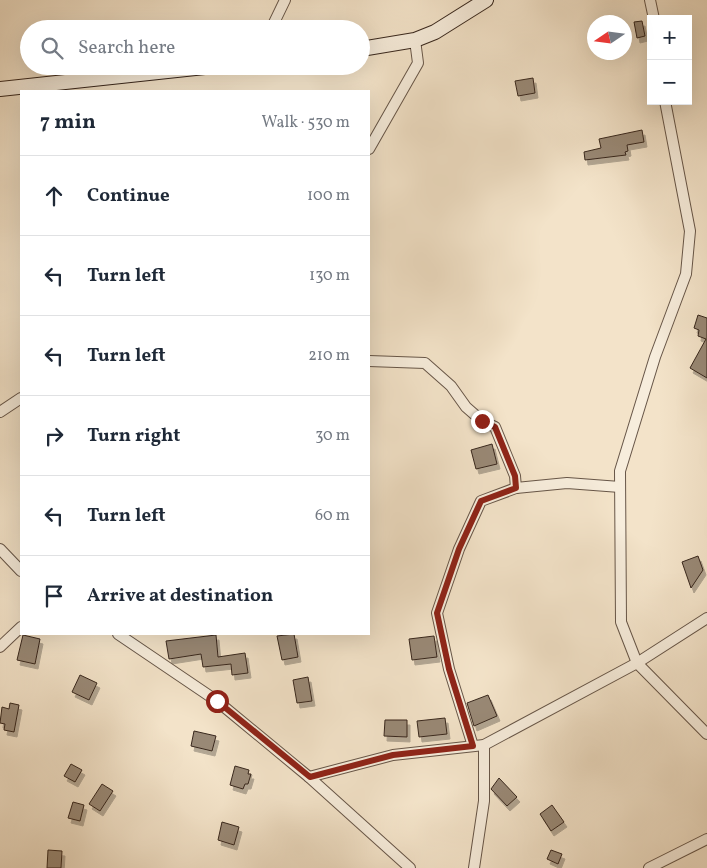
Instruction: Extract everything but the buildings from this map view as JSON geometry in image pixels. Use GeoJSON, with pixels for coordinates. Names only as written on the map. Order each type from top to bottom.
{"type":"FeatureCollection","features":[{"type":"Feature","properties":{"kind":"main road"},"geometry":{"type":"LineString","coordinates":[[370,48],[415,40],[435,32],[486,0]]}},
{"type":"Feature","properties":{"kind":"main road"},"geometry":{"type":"LineString","coordinates":[[0,89],[130,75]]}},
{"type":"Feature","properties":{"kind":"street"},"geometry":{"type":"LineString","coordinates":[[275,20],[285,0]]}},
{"type":"Feature","properties":{"kind":"street"},"geometry":{"type":"LineString","coordinates":[[650,0],[653,15]]}},
{"type":"Feature","properties":{"kind":"street"},"geometry":{"type":"LineString","coordinates":[[370,147],[418,63],[415,40]]}},
{"type":"Feature","properties":{"kind":"street"},"geometry":{"type":"LineString","coordinates":[[666,105],[690,231],[686,274],[655,356],[620,471],[621,622],[637,662],[707,734]]}},
{"type":"Feature","properties":{"kind":"street"},"geometry":{"type":"LineString","coordinates":[[370,360],[425,363],[452,386],[466,407],[482,421],[495,427],[515,476],[516,488]]}},
{"type":"Feature","properties":{"kind":"street"},"geometry":{"type":"LineString","coordinates":[[0,412],[20,399]]}},
{"type":"Feature","properties":{"kind":"street"},"geometry":{"type":"LineString","coordinates":[[474,868],[484,801],[478,746],[449,669],[437,613],[459,549],[481,501],[516,488],[567,483],[620,487]]}},
{"type":"Feature","properties":{"kind":"street"},"geometry":{"type":"LineString","coordinates":[[0,549],[20,570]]}},
{"type":"Feature","properties":{"kind":"street"},"geometry":{"type":"LineString","coordinates":[[310,777],[393,755],[478,746],[637,662],[707,618]]}},
{"type":"Feature","properties":{"kind":"street"},"geometry":{"type":"LineString","coordinates":[[0,647],[20,628]]}},
{"type":"Feature","properties":{"kind":"street"},"geometry":{"type":"LineString","coordinates":[[119,635],[217,701],[310,777],[410,868]]}},
{"type":"Feature","properties":{"kind":"street"},"geometry":{"type":"LineString","coordinates":[[649,868],[707,839]]}},
{"type":"Feature","properties":{"kind":"route"},"geometry":{"type":"LineString","coordinates":[[217,701],[310,777],[393,755],[473,746],[449,669],[437,613],[459,549],[481,501],[516,488],[515,476],[495,427],[482,421]]}}]}
